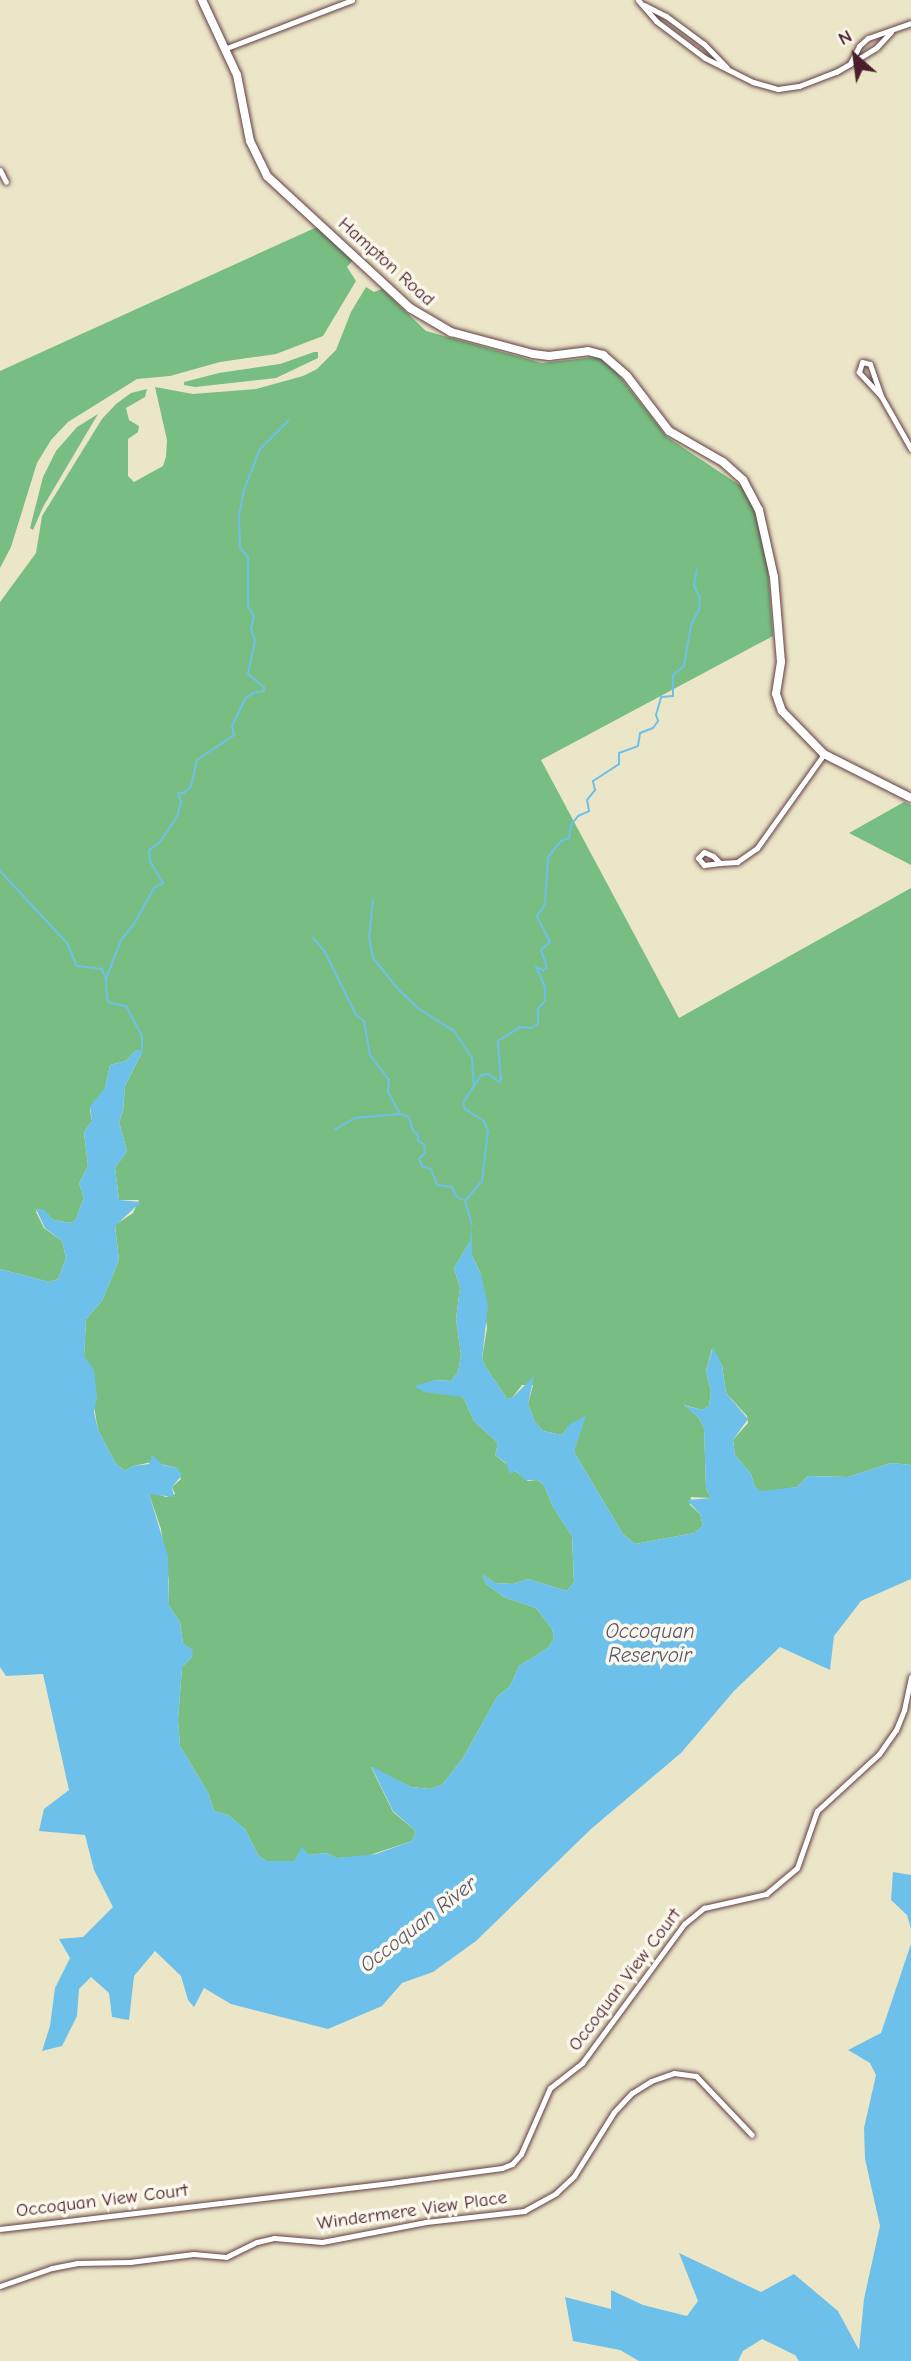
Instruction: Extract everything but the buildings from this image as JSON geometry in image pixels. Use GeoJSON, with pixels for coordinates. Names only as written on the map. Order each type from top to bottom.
{"type":"FeatureCollection","features":[{"type":"Feature","properties":{"kind":"street","name":"Hampton Road"},"geometry":{"type":"LineString","coordinates":[[202,0],[239,82],[250,141],[267,176],[410,308],[451,332],[533,354],[549,356],[587,351],[603,355],[627,376],[669,430],[723,462],[743,480],[759,510],[774,577],[781,662],[778,704],[788,719],[824,754],[911,798]]}},
{"type":"Feature","properties":{"kind":"street"},"geometry":{"type":"LineString","coordinates":[[224,49],[352,0]]}},
{"type":"Feature","properties":{"kind":"street"},"geometry":{"type":"LineString","coordinates":[[641,2],[649,14],[671,34],[715,64],[762,85],[782,89],[821,79],[850,64],[876,48],[891,32]]}},
{"type":"Feature","properties":{"kind":"street"},"geometry":{"type":"LineString","coordinates":[[641,2],[666,16],[701,42],[727,68]]}},
{"type":"Feature","properties":{"kind":"street"},"geometry":{"type":"LineString","coordinates":[[850,64],[852,57],[868,38],[911,23]]}},
{"type":"Feature","properties":{"kind":"street"},"geometry":{"type":"LineString","coordinates":[[0,170],[6,183]]}},
{"type":"Feature","properties":{"kind":"street"},"geometry":{"type":"LineString","coordinates":[[881,396],[859,372],[862,362],[870,364],[881,396],[911,449]]}},
{"type":"Feature","properties":{"kind":"street"},"geometry":{"type":"LineString","coordinates":[[720,863],[741,861],[757,848],[824,754]]}},
{"type":"Feature","properties":{"kind":"street","name":"Occoquan View Court"},"geometry":{"type":"LineString","coordinates":[[0,2229],[390,2183],[502,2168],[512,2164],[521,2154],[550,2088],[582,2063],[684,1924],[704,1908],[766,1894],[797,1868],[817,1811],[879,1754],[896,1730],[904,1710],[911,1677]]}},
{"type":"Feature","properties":{"kind":"street","name":"Windermere View Place"},"geometry":{"type":"LineString","coordinates":[[0,2286],[63,2265],[130,2262],[193,2254],[226,2257],[257,2242],[274,2238],[322,2242],[426,2222],[524,2211],[556,2193],[574,2176],[614,2112],[632,2093],[651,2081],[675,2073],[696,2076],[752,2135]]}},
{"type":"Feature","properties":{"kind":"green space"},"geometry":{"type":"Polygon","coordinates":[[[317,227],[353,260],[347,267],[356,281],[323,336],[276,354],[220,362],[170,376],[137,379],[68,422],[51,440],[37,463],[11,547],[0,568],[0,371],[317,227]]]}},
{"type":"Feature","properties":{"kind":"green space"},"geometry":{"type":"Polygon","coordinates":[[[366,287],[374,292],[382,289],[426,331],[542,363],[604,356],[667,437],[744,488],[751,501],[759,521],[767,558],[773,636],[541,760],[679,1018],[911,888],[911,1465],[891,1463],[848,1477],[808,1476],[797,1487],[762,1492],[755,1487],[751,1474],[735,1455],[733,1440],[748,1423],[747,1416],[726,1393],[722,1365],[712,1349],[706,1371],[711,1391],[709,1406],[702,1410],[684,1405],[699,1418],[704,1428],[706,1488],[711,1498],[691,1497],[690,1505],[700,1514],[703,1526],[694,1533],[635,1544],[623,1534],[574,1452],[582,1425],[568,1427],[562,1435],[543,1431],[535,1422],[528,1404],[533,1385],[522,1385],[512,1398],[507,1399],[485,1366],[482,1358],[487,1328],[481,1274],[472,1256],[472,1238],[454,1268],[460,1288],[456,1319],[461,1355],[458,1372],[451,1381],[435,1380],[423,1385],[463,1397],[474,1421],[498,1443],[495,1455],[528,1481],[537,1480],[544,1485],[553,1507],[572,1536],[574,1582],[567,1591],[528,1579],[513,1584],[495,1583],[483,1575],[486,1584],[504,1597],[536,1608],[552,1629],[554,1638],[548,1648],[519,1666],[510,1686],[497,1697],[463,1758],[442,1785],[430,1789],[411,1787],[371,1767],[393,1812],[416,1831],[412,1841],[367,1856],[337,1858],[326,1853],[309,1855],[305,1852],[294,1861],[266,1861],[258,1855],[245,1829],[228,1815],[214,1811],[208,1793],[180,1746],[178,1720],[182,1667],[192,1657],[183,1643],[180,1622],[169,1606],[169,1581],[161,1529],[149,1494],[151,1492],[166,1497],[175,1494],[172,1487],[181,1479],[177,1468],[152,1462],[133,1466],[125,1471],[116,1464],[98,1430],[94,1406],[97,1397],[84,1356],[86,1319],[102,1301],[119,1260],[115,1225],[133,1213],[139,1200],[119,1200],[115,1168],[127,1151],[119,1122],[123,1111],[125,1086],[142,1052],[136,1050],[126,1061],[110,1065],[105,1088],[90,1110],[92,1121],[84,1132],[88,1166],[79,1183],[84,1197],[76,1219],[71,1223],[53,1220],[45,1211],[37,1209],[44,1228],[62,1241],[66,1258],[58,1279],[49,1282],[0,1269],[0,602],[36,553],[42,516],[102,419],[116,404],[131,393],[147,389],[145,397],[126,408],[129,420],[139,426],[138,432],[128,439],[128,476],[134,482],[163,466],[166,457],[167,440],[155,387],[193,394],[256,389],[303,376],[317,369],[336,350],[351,312],[366,287]]]}},
{"type":"Feature","properties":{"kind":"green space"},"geometry":{"type":"Polygon","coordinates":[[[318,352],[318,358],[276,378],[195,387],[184,385],[184,382],[219,373],[280,364],[318,352]]]}},
{"type":"Feature","properties":{"kind":"green space"},"geometry":{"type":"Polygon","coordinates":[[[98,414],[43,507],[33,530],[30,528],[43,477],[56,451],[77,427],[98,414]]]}},
{"type":"Feature","properties":{"kind":"green space"},"geometry":{"type":"Polygon","coordinates":[[[904,802],[911,805],[911,865],[849,833],[904,802]]]}},
{"type":"Feature","properties":{"kind":"water","name":"Occoquan Reservoir"},"geometry":{"type":"Polygon","coordinates":[[[136,1050],[142,1052],[125,1086],[123,1111],[119,1122],[127,1151],[115,1168],[119,1200],[141,1202],[115,1226],[119,1260],[102,1301],[86,1319],[84,1356],[94,1370],[97,1397],[94,1412],[98,1430],[116,1464],[125,1471],[133,1466],[149,1464],[152,1455],[163,1465],[177,1468],[182,1475],[172,1487],[174,1497],[149,1494],[168,1556],[169,1606],[180,1622],[183,1643],[193,1650],[192,1657],[182,1667],[178,1720],[180,1746],[208,1793],[214,1811],[228,1815],[245,1829],[258,1855],[266,1861],[294,1861],[302,1847],[309,1855],[326,1853],[337,1858],[376,1854],[412,1841],[416,1831],[393,1811],[371,1766],[411,1787],[430,1789],[442,1785],[463,1758],[497,1697],[510,1686],[519,1666],[548,1648],[554,1638],[552,1629],[536,1608],[504,1597],[486,1584],[482,1574],[495,1583],[513,1584],[528,1579],[567,1591],[574,1582],[572,1536],[553,1507],[544,1485],[537,1480],[525,1480],[516,1471],[510,1474],[506,1463],[495,1455],[498,1443],[474,1421],[463,1397],[424,1392],[414,1386],[435,1380],[451,1381],[458,1372],[461,1355],[456,1319],[460,1288],[454,1268],[470,1241],[472,1225],[472,1256],[481,1274],[488,1306],[482,1358],[485,1366],[507,1399],[512,1398],[534,1376],[528,1404],[535,1422],[543,1431],[562,1435],[570,1424],[586,1416],[574,1452],[623,1534],[635,1544],[694,1533],[703,1526],[700,1514],[687,1500],[711,1498],[706,1488],[704,1428],[699,1418],[683,1405],[702,1410],[709,1406],[711,1391],[706,1371],[713,1347],[722,1365],[726,1393],[748,1419],[733,1440],[735,1455],[751,1474],[755,1487],[762,1491],[797,1487],[808,1476],[848,1477],[891,1463],[911,1465],[911,1579],[861,1601],[834,1636],[830,1670],[780,1647],[734,1691],[681,1753],[591,1829],[476,1941],[433,1972],[402,1983],[382,2006],[328,2029],[231,2004],[204,1988],[194,2007],[188,2000],[181,1976],[155,1951],[134,1976],[129,2020],[112,2017],[109,1993],[91,1977],[79,1989],[77,2016],[62,2046],[42,2051],[50,2026],[55,1988],[70,1958],[59,1939],[83,1937],[113,1907],[94,1870],[85,1835],[39,1831],[44,1809],[69,1790],[43,1674],[6,1676],[0,1667],[0,1269],[49,1282],[58,1279],[66,1258],[62,1241],[45,1228],[36,1209],[45,1210],[53,1220],[71,1223],[76,1219],[84,1197],[79,1183],[88,1166],[84,1132],[92,1121],[90,1106],[105,1088],[110,1065],[126,1061],[136,1050]]]}},
{"type":"Feature","properties":{"kind":"water"},"geometry":{"type":"Polygon","coordinates":[[[893,1872],[911,1875],[911,1929],[907,1915],[891,1900],[893,1872]]]}},
{"type":"Feature","properties":{"kind":"water"},"geometry":{"type":"Polygon","coordinates":[[[911,1944],[911,2361],[799,2361],[795,2355],[762,2339],[743,2351],[738,2361],[639,2361],[620,2350],[573,2341],[565,2297],[611,2309],[611,2290],[643,2305],[687,2316],[698,2301],[679,2253],[761,2292],[794,2274],[838,2311],[859,2350],[864,2299],[880,2226],[865,2159],[864,2128],[876,2075],[870,2063],[848,2050],[881,2033],[911,1944]]]}},
{"type":"Feature","properties":{"kind":"waterway"},"geometry":{"type":"LineString","coordinates":[[106,979],[121,940],[134,924],[154,888],[163,883],[150,861],[149,850],[160,842],[177,817],[181,802],[178,793],[184,793],[191,786],[197,760],[234,735],[232,726],[245,699],[253,693],[264,691],[264,687],[248,674],[255,640],[251,629],[254,616],[248,606],[248,557],[240,548],[239,515],[244,490],[260,449],[288,421]]}},
{"type":"Feature","properties":{"kind":"waterway"},"geometry":{"type":"LineString","coordinates":[[472,1225],[465,1201],[482,1181],[488,1131],[484,1121],[465,1109],[463,1103],[481,1075],[489,1074],[499,1082],[501,1079],[498,1041],[520,1027],[531,1028],[538,1024],[538,1009],[545,1001],[545,987],[536,967],[543,970],[547,968],[541,950],[550,942],[537,916],[545,904],[548,857],[561,841],[569,838],[571,825],[578,816],[589,811],[587,800],[595,790],[593,781],[619,764],[619,753],[638,746],[640,733],[653,728],[658,721],[656,715],[661,697],[673,696],[673,675],[684,666],[691,625],[699,609],[700,598],[694,585],[697,569]]}},
{"type":"Feature","properties":{"kind":"waterway"},"geometry":{"type":"LineString","coordinates":[[0,871],[67,943],[77,966],[102,969],[106,979],[107,999],[110,1003],[126,1006],[142,1036],[142,1052]]}},
{"type":"Feature","properties":{"kind":"waterway"},"geometry":{"type":"LineString","coordinates":[[373,900],[369,937],[373,958],[397,988],[419,1009],[454,1031],[472,1058],[474,1085]]}},
{"type":"Feature","properties":{"kind":"waterway"},"geometry":{"type":"LineString","coordinates":[[313,938],[325,952],[356,1015],[364,1021],[370,1055],[389,1080],[388,1092],[400,1114]]}},
{"type":"Feature","properties":{"kind":"waterway"},"geometry":{"type":"LineString","coordinates":[[334,1130],[355,1118],[400,1114],[409,1117],[413,1131],[418,1135],[418,1141],[424,1144],[425,1153],[419,1159],[422,1166],[431,1169],[437,1185],[452,1187],[456,1196],[463,1200]]}},
{"type":"Feature","properties":{"kind":"water label","name":"Occoquan River"},"geometry":{"type":"Point","coordinates":[418,1924]}}]}
